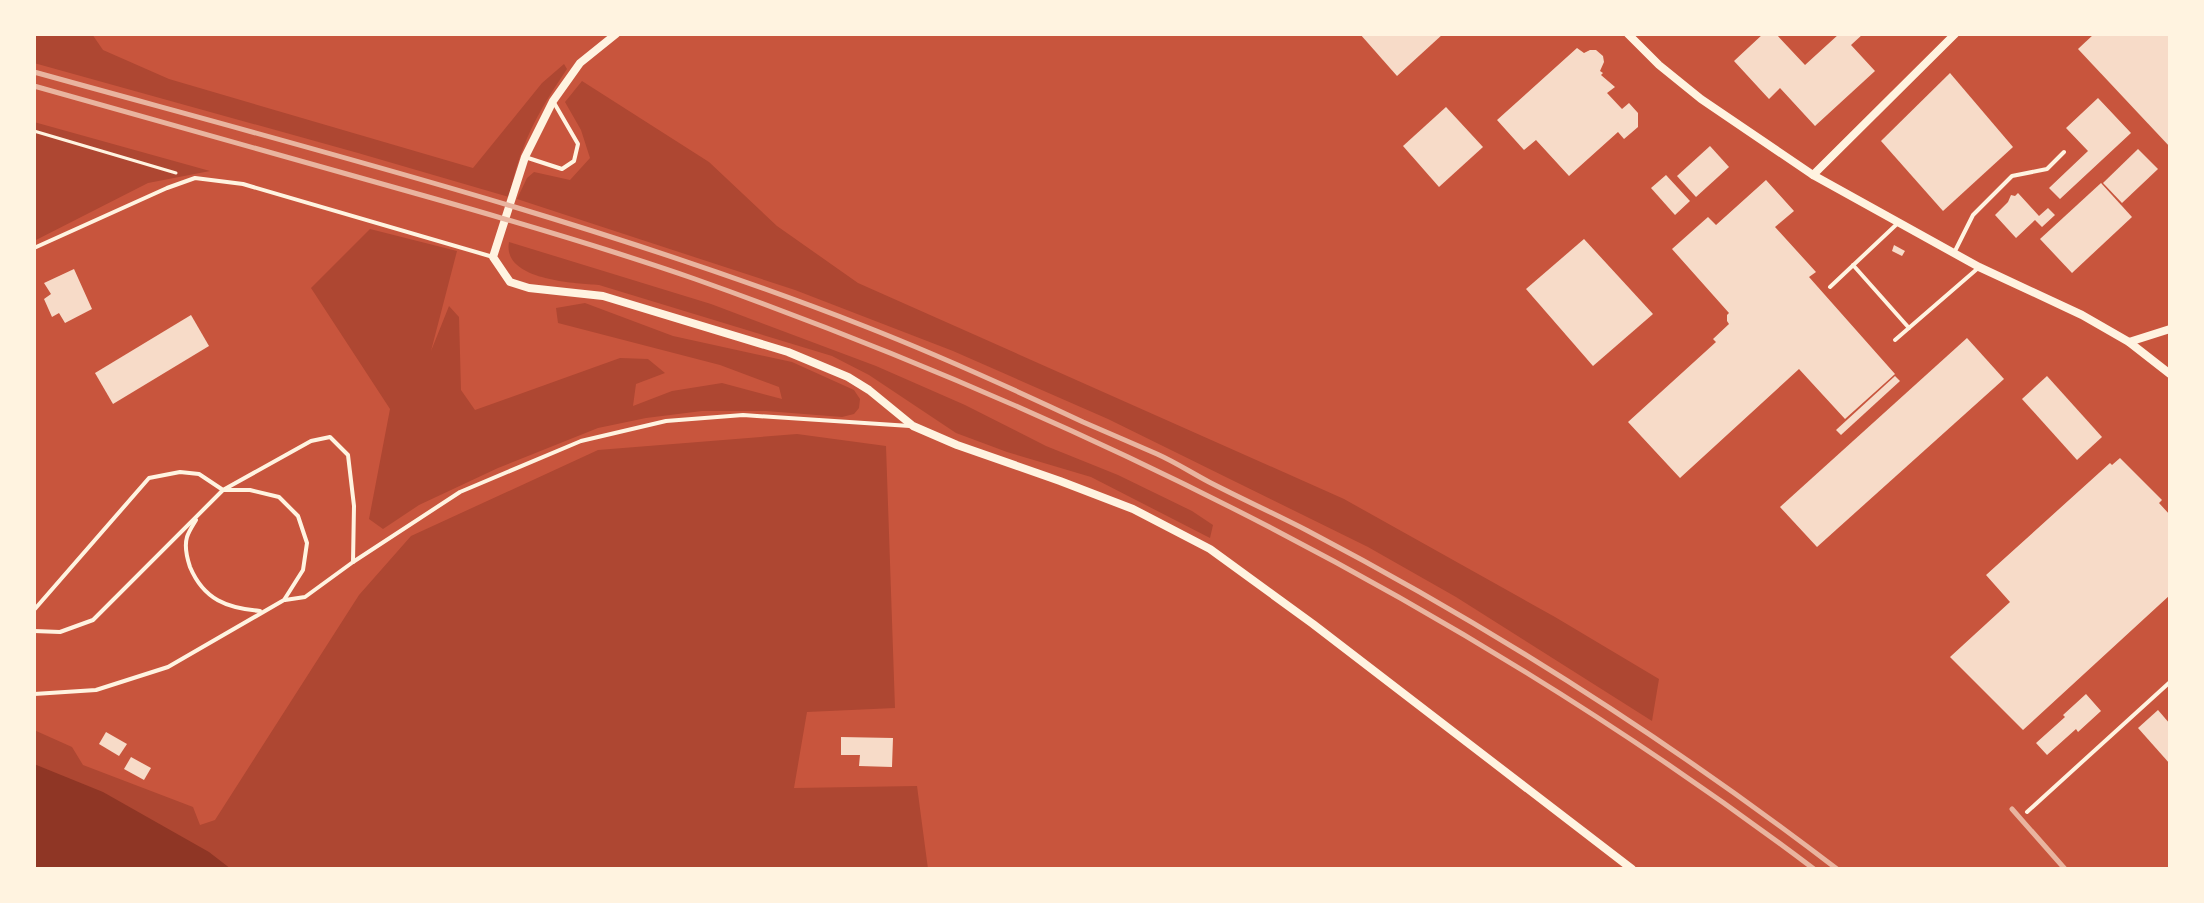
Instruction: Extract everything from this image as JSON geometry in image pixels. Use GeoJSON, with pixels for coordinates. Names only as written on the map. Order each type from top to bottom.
{"type":"FeatureCollection","features":[{"type":"Feature","properties":{"kind":"street"},"geometry":{"type":"LineString","coordinates":[[616,34],[580,63],[553,101],[525,157],[493,257],[510,282],[529,288],[603,296],[788,352],[848,377],[913,426],[1133,509],[1210,549],[1313,624],[1632,869]]}},
{"type":"Feature","properties":{"kind":"street"},"geometry":{"type":"LineString","coordinates":[[1628,34],[1659,65],[1701,99],[1813,175],[1954,254],[2082,315],[2129,342],[2170,374]]}},
{"type":"Feature","properties":{"kind":"street"},"geometry":{"type":"LineString","coordinates":[[1813,175],[1955,34]]}},
{"type":"Feature","properties":{"kind":"street"},"geometry":{"type":"LineString","coordinates":[[2129,342],[2170,329]]}},
{"type":"Feature","properties":{"kind":"lane"},"geometry":{"type":"LineString","coordinates":[[525,157],[562,169],[574,161],[578,144],[553,101]]}},
{"type":"Feature","properties":{"kind":"lane"},"geometry":{"type":"LineString","coordinates":[[1954,254],[1973,215],[2012,176],[2047,169],[2064,152]]}},
{"type":"Feature","properties":{"kind":"lane"},"geometry":{"type":"LineString","coordinates":[[34,248],[195,178],[243,184],[493,257]]}},
{"type":"Feature","properties":{"kind":"lane"},"geometry":{"type":"LineString","coordinates":[[1830,287],[1898,223]]}},
{"type":"Feature","properties":{"kind":"lane"},"geometry":{"type":"LineString","coordinates":[[1853,265],[1909,328]]}},
{"type":"Feature","properties":{"kind":"lane"},"geometry":{"type":"LineString","coordinates":[[1895,340],[1979,267]]}},
{"type":"Feature","properties":{"kind":"lane"},"geometry":{"type":"LineString","coordinates":[[34,694],[96,690],[168,667],[262,611],[284,600],[305,597],[460,492],[581,441],[666,421],[743,415],[913,426]]}},
{"type":"Feature","properties":{"kind":"lane"},"geometry":{"type":"LineString","coordinates":[[34,631],[60,632],[93,620],[223,490],[311,441],[330,437],[348,455],[354,506],[353,562]]}},
{"type":"Feature","properties":{"kind":"lane"},"geometry":{"type":"LineString","coordinates":[[34,610],[149,478],[180,472],[199,474],[223,490],[250,490],[279,497],[298,516],[307,543],[303,570],[284,600]]}},
{"type":"Feature","properties":{"kind":"lane"},"geometry":{"type":"LineString","coordinates":[[198,514],[187,538],[186,557],[196,580],[211,597],[237,609],[262,611]]}},
{"type":"Feature","properties":{"kind":"lane"},"geometry":{"type":"LineString","coordinates":[[2027,812],[2170,682]]}},
{"type":"Feature","properties":{"kind":"path"},"geometry":{"type":"LineString","coordinates":[[34,131],[195,178]]}},
{"type":"Feature","properties":{"kind":"shaded area"},"geometry":{"type":"Polygon","coordinates":[[[34,34],[92,34],[103,50],[169,79],[473,168],[542,83],[564,64],[567,69],[531,130],[509,197],[34,63],[34,34]]]}},
{"type":"Feature","properties":{"kind":"shaded area"},"geometry":{"type":"Polygon","coordinates":[[[582,81],[709,162],[777,226],[858,283],[1344,499],[1659,679],[1652,721],[1456,597],[1368,547],[1108,419],[953,351],[795,290],[517,199],[527,178],[534,172],[570,180],[590,158],[581,130],[565,102],[582,81]]]}},
{"type":"Feature","properties":{"kind":"shaded area"},"geometry":{"type":"Polygon","coordinates":[[[34,122],[210,171],[148,183],[34,241],[34,122]]]}},
{"type":"Feature","properties":{"kind":"shaded area"},"geometry":{"type":"Polygon","coordinates":[[[370,229],[457,251],[431,351],[449,306],[459,317],[461,390],[475,410],[620,358],[648,359],[665,373],[636,384],[633,406],[672,391],[722,383],[782,399],[779,387],[720,365],[558,323],[556,308],[585,303],[673,336],[792,362],[854,390],[860,399],[859,408],[854,414],[842,417],[766,411],[702,411],[598,428],[498,468],[419,505],[383,529],[369,519],[390,409],[311,288],[370,229]]]}},
{"type":"Feature","properties":{"kind":"shaded area"},"geometry":{"type":"Polygon","coordinates":[[[509,242],[711,304],[876,366],[1192,511],[1213,525],[1210,538],[1091,477],[956,433],[869,375],[832,356],[599,285],[542,277],[516,264],[510,255],[509,242]]]}},
{"type":"Feature","properties":{"kind":"shaded area"},"geometry":{"type":"Polygon","coordinates":[[[797,434],[886,446],[895,708],[807,712],[794,788],[917,786],[928,869],[34,869],[34,730],[72,747],[83,765],[193,807],[200,825],[215,820],[359,595],[411,536],[598,450],[797,434]]]}},
{"type":"Feature","properties":{"kind":"shaded area"},"geometry":{"type":"Polygon","coordinates":[[[34,764],[103,792],[209,852],[231,869],[34,869],[34,764]]]}},
{"type":"Feature","properties":{"kind":"building"},"geometry":{"type":"Polygon","coordinates":[[[1360,34],[1443,34],[1397,76],[1360,34]]]}},
{"type":"Feature","properties":{"kind":"building"},"geometry":{"type":"Polygon","coordinates":[[[1763,34],[1776,34],[1805,65],[1839,34],[1863,34],[1851,45],[1875,71],[1815,126],[1780,88],[1769,99],[1734,61],[1763,34]]]}},
{"type":"Feature","properties":{"kind":"building"},"geometry":{"type":"Polygon","coordinates":[[[2094,34],[2170,34],[2170,147],[2078,49],[2094,34]]]}},
{"type":"Feature","properties":{"kind":"building"},"geometry":{"type":"Polygon","coordinates":[[[1577,48],[1584,53],[1596,50],[1603,56],[1601,75],[1615,87],[1607,93],[1622,109],[1629,103],[1638,113],[1638,127],[1624,139],[1618,132],[1569,176],[1536,140],[1524,150],[1497,120],[1577,48]]]}},
{"type":"Feature","properties":{"kind":"building"},"geometry":{"type":"Polygon","coordinates":[[[1950,73],[2013,147],[1943,211],[1881,141],[1950,73]]]}},
{"type":"Feature","properties":{"kind":"building"},"geometry":{"type":"Polygon","coordinates":[[[2098,98],[2131,133],[2060,199],[2049,188],[2088,151],[2066,128],[2098,98]]]}},
{"type":"Feature","properties":{"kind":"building"},"geometry":{"type":"Polygon","coordinates":[[[1446,107],[1483,147],[1439,187],[1403,146],[1446,107]]]}},
{"type":"Feature","properties":{"kind":"building"},"geometry":{"type":"Polygon","coordinates":[[[1710,146],[1729,167],[1696,197],[1677,176],[1710,146]]]}},
{"type":"Feature","properties":{"kind":"building"},"geometry":{"type":"Polygon","coordinates":[[[2138,149],[2158,169],[2122,203],[2103,183],[2138,149]]]}},
{"type":"Feature","properties":{"kind":"building"},"geometry":{"type":"Polygon","coordinates":[[[1666,175],[1690,201],[1675,215],[1651,188],[1666,175]]]}},
{"type":"Feature","properties":{"kind":"building"},"geometry":{"type":"Polygon","coordinates":[[[1766,180],[1794,211],[1775,227],[1816,272],[1809,277],[1895,374],[1845,419],[1799,369],[1680,478],[1628,422],[1716,342],[1713,339],[1729,324],[1729,313],[1672,249],[1708,217],[1716,225],[1766,180]]]}},
{"type":"Feature","properties":{"kind":"building"},"geometry":{"type":"Polygon","coordinates":[[[2101,183],[2132,217],[2072,273],[2040,239],[2101,183]]]}},
{"type":"Feature","properties":{"kind":"building"},"geometry":{"type":"Polygon","coordinates":[[[2018,193],[2039,216],[2048,208],[2055,215],[2042,227],[2035,220],[2016,238],[1995,215],[2011,195],[2018,193]]]}},
{"type":"Feature","properties":{"kind":"building"},"geometry":{"type":"Polygon","coordinates":[[[1584,239],[1653,314],[1593,366],[1526,289],[1584,239]]]}},
{"type":"Feature","properties":{"kind":"building"},"geometry":{"type":"Polygon","coordinates":[[[1894,245],[1905,251],[1902,256],[1892,251],[1894,245]]]}},
{"type":"Feature","properties":{"kind":"building"},"geometry":{"type":"Polygon","coordinates":[[[74,269],[92,309],[65,323],[59,313],[52,317],[44,299],[51,294],[44,283],[74,269]]]}},
{"type":"Feature","properties":{"kind":"building"},"geometry":{"type":"Polygon","coordinates":[[[191,315],[209,346],[113,404],[95,373],[191,315]]]}},
{"type":"Feature","properties":{"kind":"building"},"geometry":{"type":"Polygon","coordinates":[[[1967,338],[2004,379],[1817,547],[1780,507],[1967,338]]]}},
{"type":"Feature","properties":{"kind":"building"},"geometry":{"type":"Polygon","coordinates":[[[1895,376],[1900,381],[1841,435],[1836,430],[1895,376]]]}},
{"type":"Feature","properties":{"kind":"building"},"geometry":{"type":"Polygon","coordinates":[[[2047,376],[2102,437],[2077,460],[2022,399],[2047,376]]]}},
{"type":"Feature","properties":{"kind":"building"},"geometry":{"type":"Polygon","coordinates":[[[2120,458],[2162,500],[2159,503],[2170,515],[2170,595],[2023,730],[1950,657],[2010,602],[1986,575],[2110,463],[2112,465],[2120,458]]]}},
{"type":"Feature","properties":{"kind":"building"},"geometry":{"type":"Polygon","coordinates":[[[2086,694],[2101,711],[2047,755],[2036,743],[2086,694]]]}},
{"type":"Feature","properties":{"kind":"building"},"geometry":{"type":"Polygon","coordinates":[[[2158,710],[2170,724],[2170,764],[2138,728],[2158,710]]]}},
{"type":"Feature","properties":{"kind":"building"},"geometry":{"type":"Polygon","coordinates":[[[106,732],[127,744],[119,756],[99,744],[106,732]]]}},
{"type":"Feature","properties":{"kind":"building"},"geometry":{"type":"Polygon","coordinates":[[[841,737],[893,738],[892,767],[859,766],[860,755],[841,755],[841,737]]]}},
{"type":"Feature","properties":{"kind":"building"},"geometry":{"type":"Polygon","coordinates":[[[131,757],[151,768],[144,780],[124,769],[131,757]]]}},
{"type":"Feature","properties":{"kind":"railway"},"geometry":{"type":"LineString","coordinates":[[34,72],[452,188],[660,253],[864,326],[974,372],[1164,457],[1308,531],[1445,607],[1645,732],[1837,869]]}},
{"type":"Feature","properties":{"kind":"railway"},"geometry":{"type":"LineString","coordinates":[[34,86],[465,207],[630,257],[844,335],[991,395],[1277,531],[1416,607],[1552,689],[1685,776],[1814,869]]}},
{"type":"Feature","properties":{"kind":"railway"},"geometry":{"type":"LineString","coordinates":[[2012,809],[2065,869]]}}]}
